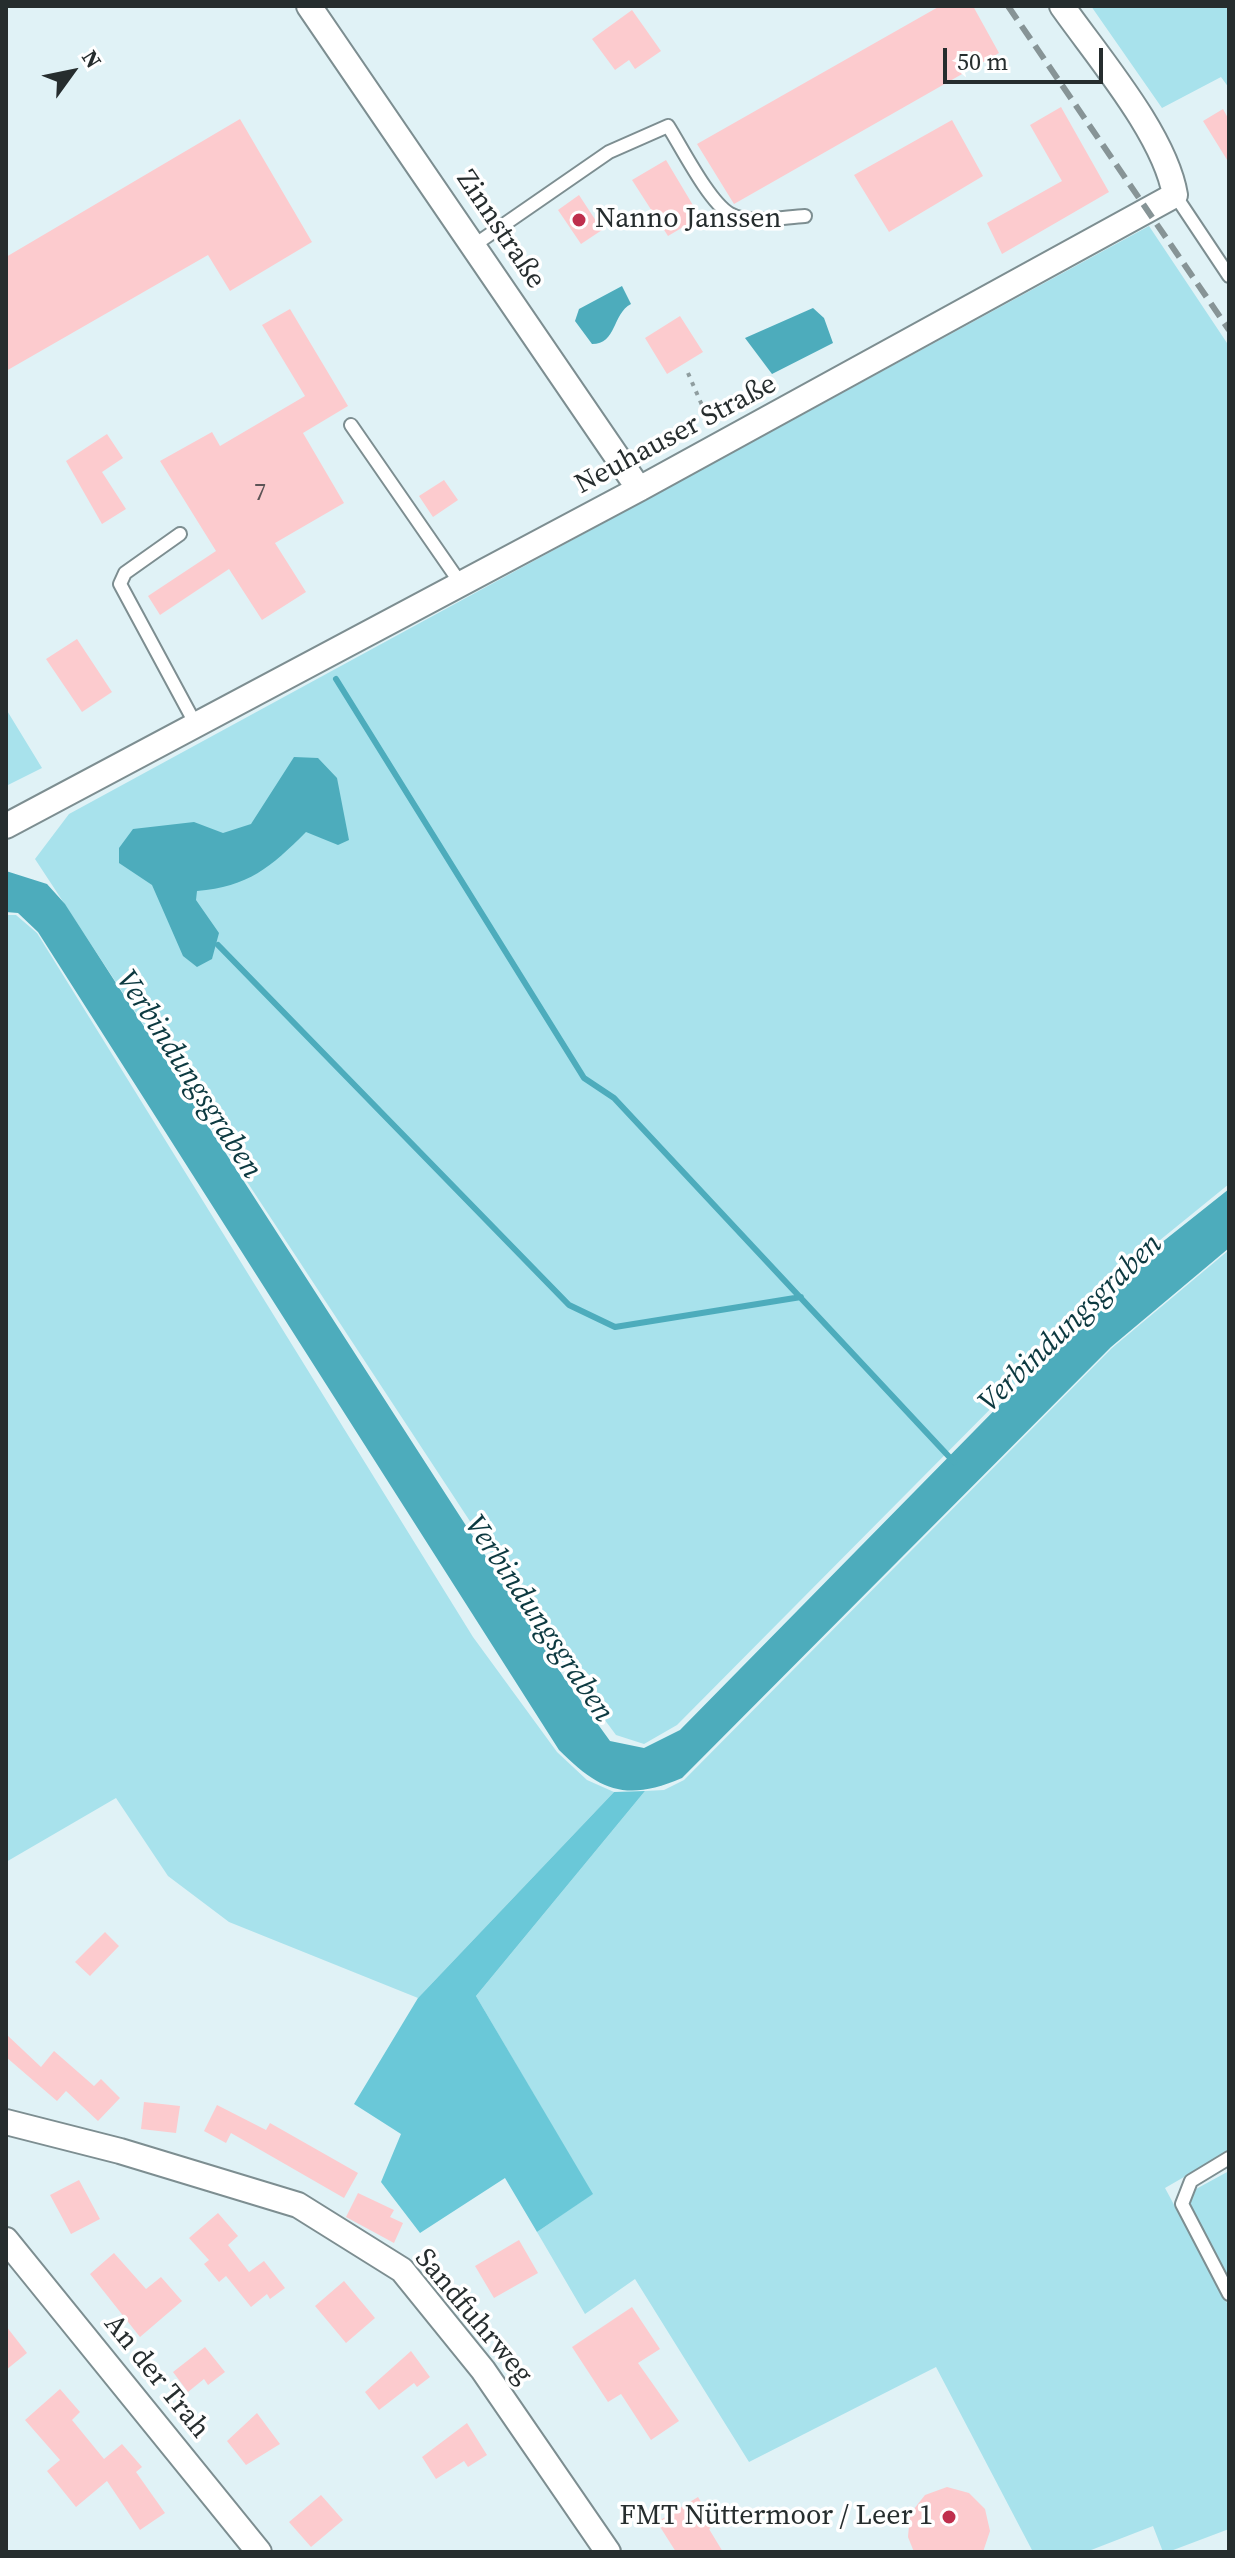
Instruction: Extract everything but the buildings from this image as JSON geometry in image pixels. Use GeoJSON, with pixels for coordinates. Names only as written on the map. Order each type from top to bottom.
{"type":"FeatureCollection","features":[{"type":"Feature","properties":{"kind":"street","name":"Zinnstraße"},"geometry":{"type":"LineString","coordinates":[[309,6],[639,489]]}},
{"type":"Feature","properties":{"kind":"street"},"geometry":{"type":"LineString","coordinates":[[1062,6],[1151,133],[1173,179],[1175,195]]}},
{"type":"Feature","properties":{"kind":"street","name":"Neuhauser Straße"},"geometry":{"type":"LineString","coordinates":[[6,826],[719,446],[1175,195]]}},
{"type":"Feature","properties":{"kind":"street","name":"Sandfuhrweg"},"geometry":{"type":"LineString","coordinates":[[6,2122],[120,2151],[298,2205],[402,2270],[483,2370],[601,2550]]}},
{"type":"Feature","properties":{"kind":"street","name":"An der Trah"},"geometry":{"type":"LineString","coordinates":[[6,2240],[259,2552]]}},
{"type":"Feature","properties":{"kind":"lane"},"geometry":{"type":"LineString","coordinates":[[473,246],[609,152],[668,126],[719,205],[731,215],[754,219],[805,216]]}},
{"type":"Feature","properties":{"kind":"lane"},"geometry":{"type":"LineString","coordinates":[[1175,195],[1229,276]]}},
{"type":"Feature","properties":{"kind":"lane"},"geometry":{"type":"LineString","coordinates":[[351,425],[461,584]]}},
{"type":"Feature","properties":{"kind":"lane"},"geometry":{"type":"LineString","coordinates":[[180,534],[125,573],[120,584],[196,725]]}},
{"type":"Feature","properties":{"kind":"lane"},"geometry":{"type":"LineString","coordinates":[[1229,2158],[1191,2181],[1182,2204],[1229,2294]]}},
{"type":"Feature","properties":{"kind":"path"},"geometry":{"type":"LineString","coordinates":[[688,373],[719,446]]}},
{"type":"Feature","properties":{"kind":"shaded area"},"geometry":{"type":"Polygon","coordinates":[[[1091,6],[1229,6],[1229,88],[1221,77],[1162,108],[1091,6]]]}},
{"type":"Feature","properties":{"kind":"shaded area"},"geometry":{"type":"Polygon","coordinates":[[[1149,226],[1229,346],[1229,1184],[1149,1249],[677,1725],[644,1744],[616,1735],[569,1672],[35,859],[69,814],[1149,226]]]}},
{"type":"Feature","properties":{"kind":"shaded area"},"geometry":{"type":"Polygon","coordinates":[[[622,286],[631,304],[620,314],[606,339],[592,344],[575,321],[579,309],[622,286]]]}},
{"type":"Feature","properties":{"kind":"shaded area"},"geometry":{"type":"Polygon","coordinates":[[[813,308],[824,318],[833,343],[772,374],[745,338],[813,308]]]}},
{"type":"Feature","properties":{"kind":"shaded area"},"geometry":{"type":"Polygon","coordinates":[[[6,709],[42,768],[6,786],[6,709]]]}},
{"type":"Feature","properties":{"kind":"shaded area"},"geometry":{"type":"Polygon","coordinates":[[[294,757],[318,758],[337,778],[349,840],[338,845],[306,832],[258,873],[231,885],[197,891],[196,900],[219,933],[212,959],[197,967],[183,956],[152,885],[119,863],[119,848],[133,829],[194,822],[223,833],[251,824],[294,757]]]}},
{"type":"Feature","properties":{"kind":"shaded area"},"geometry":{"type":"Polygon","coordinates":[[[6,871],[47,884],[65,904],[563,1676],[610,1741],[644,1748],[680,1730],[1151,1251],[1229,1189],[1229,1248],[1111,1347],[682,1778],[645,1790],[615,1788],[588,1775],[559,1750],[38,932],[18,913],[6,912],[6,871]]]}},
{"type":"Feature","properties":{"kind":"shaded area"},"geometry":{"type":"Polygon","coordinates":[[[6,915],[16,915],[37,933],[473,1637],[557,1752],[587,1780],[614,1792],[418,1998],[229,1922],[168,1876],[116,1798],[6,1862],[6,915]]]}},
{"type":"Feature","properties":{"kind":"shaded area"},"geometry":{"type":"Polygon","coordinates":[[[1229,1250],[1229,2151],[1165,2188],[1229,2307],[1229,2529],[1168,2552],[1163,2552],[1153,2526],[1086,2552],[1033,2552],[936,2367],[749,2462],[635,2279],[585,2314],[537,2232],[592,2194],[476,1996],[645,1791],[664,1790],[684,1780],[1112,1348],[1229,1250]]]}},
{"type":"Feature","properties":{"kind":"shaded area"},"geometry":{"type":"Polygon","coordinates":[[[645,1791],[476,1996],[593,2194],[537,2232],[505,2178],[420,2233],[381,2182],[401,2134],[354,2104],[418,1998],[614,1792],[645,1791]]]}},
{"type":"Feature","properties":{"kind":"shaded area"},"geometry":{"type":"Polygon","coordinates":[[[1229,2171],[1229,2278],[1190,2204],[1196,2189],[1229,2171]]]}},
{"type":"Feature","properties":{"kind":"waterway"},"geometry":{"type":"LineString","coordinates":[[336,679],[584,1078],[614,1098],[954,1462]]}},
{"type":"Feature","properties":{"kind":"waterway"},"geometry":{"type":"LineString","coordinates":[[218,945],[569,1305],[615,1327],[801,1297]]}},
{"type":"Feature","properties":{"kind":"railway"},"geometry":{"type":"LineString","coordinates":[[1008,6],[1229,330]]}},
{"type":"Feature","properties":{"kind":"place","name":"Nanno Janssen"},"geometry":{"type":"Point","coordinates":[579,220]}},
{"type":"Feature","properties":{"kind":"place","name":"FMT Nüttermoor / Leer 1"},"geometry":{"type":"Point","coordinates":[949,2517]}},
{"type":"Feature","properties":{"kind":"water label","name":"Verbindungsgraben"},"geometry":{"type":"Point","coordinates":[188,1075]}},
{"type":"Feature","properties":{"kind":"water label","name":"Verbindungsgraben"},"geometry":{"type":"Point","coordinates":[1071,1324]}},
{"type":"Feature","properties":{"kind":"water label","name":"Verbindungsgraben"},"geometry":{"type":"Point","coordinates":[538,1619]}}]}
